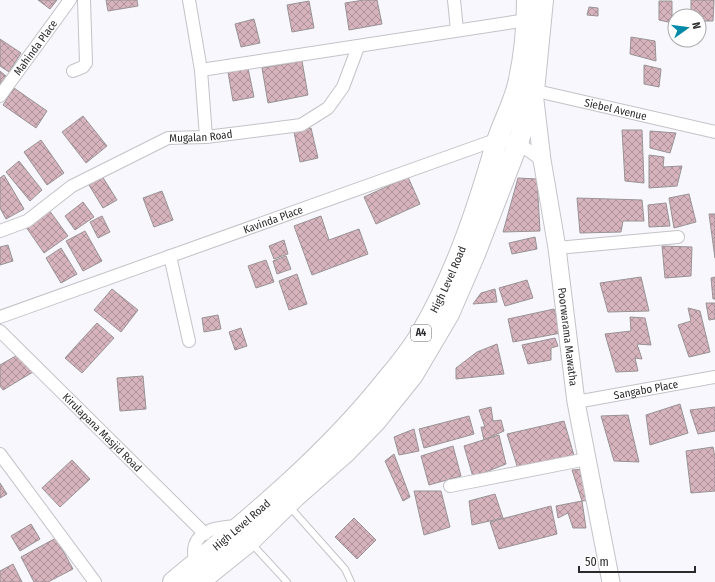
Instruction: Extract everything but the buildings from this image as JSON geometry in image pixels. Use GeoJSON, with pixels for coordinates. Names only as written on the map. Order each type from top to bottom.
{"type":"FeatureCollection","features":[{"type":"Feature","properties":{"kind":"highway","name":"High Level Road"},"geometry":{"type":"LineString","coordinates":[[245,534],[262,509],[347,428],[386,381],[420,336],[449,280],[486,181],[498,139],[526,88],[527,0]]}},
{"type":"Feature","properties":{"kind":"highway","name":"High Level Road"},"geometry":{"type":"LineString","coordinates":[[173,582],[197,573],[245,534],[288,504],[345,453],[376,421],[413,375],[449,314],[475,254],[518,144],[526,88],[543,0]]}},
{"type":"Feature","properties":{"kind":"main road","name":"Poorwarama Mawatha"},"geometry":{"type":"LineString","coordinates":[[526,88],[542,160],[557,248],[576,402],[611,582]]}},
{"type":"Feature","properties":{"kind":"street","name":"Mahinda Place"},"geometry":{"type":"LineString","coordinates":[[0,96],[70,0]]}},
{"type":"Feature","properties":{"kind":"street"},"geometry":{"type":"LineString","coordinates":[[73,71],[83,67],[86,63],[84,0]]}},
{"type":"Feature","properties":{"kind":"street"},"geometry":{"type":"LineString","coordinates":[[189,0],[201,70],[206,138]]}},
{"type":"Feature","properties":{"kind":"street"},"geometry":{"type":"LineString","coordinates":[[454,0],[457,30]]}},
{"type":"Feature","properties":{"kind":"street"},"geometry":{"type":"LineString","coordinates":[[201,70],[527,20]]}},
{"type":"Feature","properties":{"kind":"street","name":"Mugalan Road"},"geometry":{"type":"LineString","coordinates":[[0,231],[27,221],[72,186],[168,138],[206,138],[301,125],[328,108],[343,87],[358,46]]}},
{"type":"Feature","properties":{"kind":"street","name":"Siebel Avenue"},"geometry":{"type":"LineString","coordinates":[[526,88],[715,132]]}},
{"type":"Feature","properties":{"kind":"street"},"geometry":{"type":"LineString","coordinates":[[498,139],[518,144],[542,160]]}},
{"type":"Feature","properties":{"kind":"street","name":"Kavinda Place"},"geometry":{"type":"LineString","coordinates":[[0,317],[498,139]]}},
{"type":"Feature","properties":{"kind":"street"},"geometry":{"type":"LineString","coordinates":[[557,248],[678,237]]}},
{"type":"Feature","properties":{"kind":"street"},"geometry":{"type":"LineString","coordinates":[[170,256],[189,341]]}},
{"type":"Feature","properties":{"kind":"street","name":"Kirulapana Masjid Road"},"geometry":{"type":"LineString","coordinates":[[0,331],[204,534]]}},
{"type":"Feature","properties":{"kind":"street","name":"Sangabo Place"},"geometry":{"type":"LineString","coordinates":[[576,402],[715,377]]}},
{"type":"Feature","properties":{"kind":"street"},"geometry":{"type":"LineString","coordinates":[[0,454],[95,582]]}},
{"type":"Feature","properties":{"kind":"street"},"geometry":{"type":"LineString","coordinates":[[450,486],[587,459]]}},
{"type":"Feature","properties":{"kind":"street"},"geometry":{"type":"LineString","coordinates":[[197,573],[195,545],[201,536],[208,531],[218,528],[245,534]]}},
{"type":"Feature","properties":{"kind":"lane"},"geometry":{"type":"LineString","coordinates":[[288,504],[345,568],[351,582]]}},
{"type":"Feature","properties":{"kind":"lane"},"geometry":{"type":"LineString","coordinates":[[245,534],[287,582]]}}]}
